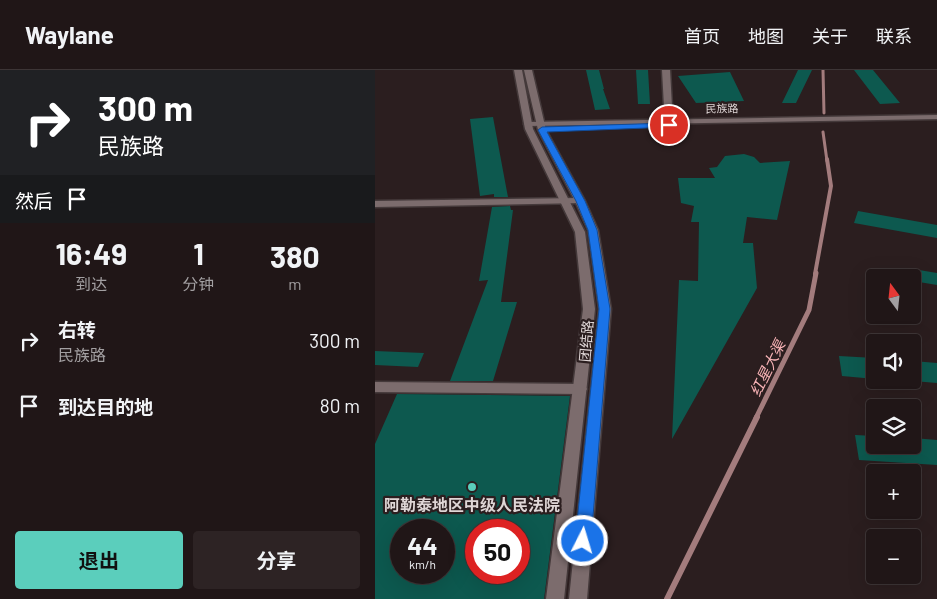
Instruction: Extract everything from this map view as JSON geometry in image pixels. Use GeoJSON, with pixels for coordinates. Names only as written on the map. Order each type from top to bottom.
{"type":"FeatureCollection","features":[{"type":"Feature","properties":{"kind":"main road","name":"团结路"},"geometry":{"type":"LineString","coordinates":[[518,70],[535,127],[580,232],[589,309],[555,599]]}},
{"type":"Feature","properties":{"kind":"main road","name":"团结路"},"geometry":{"type":"LineString","coordinates":[[528,70],[535,127],[580,201],[593,230],[605,309],[577,599]]}},
{"type":"Feature","properties":{"kind":"main road"},"geometry":{"type":"LineString","coordinates":[[665,70],[669,123]]}},
{"type":"Feature","properties":{"kind":"main road"},"geometry":{"type":"LineString","coordinates":[[840,120],[937,117]]}},
{"type":"Feature","properties":{"kind":"main road","name":"民族路"},"geometry":{"type":"LineString","coordinates":[[535,127],[840,120]]}},
{"type":"Feature","properties":{"kind":"main road"},"geometry":{"type":"LineString","coordinates":[[840,120],[937,122]]}},
{"type":"Feature","properties":{"kind":"main road"},"geometry":{"type":"LineString","coordinates":[[375,204],[580,201]]}},
{"type":"Feature","properties":{"kind":"main road"},"geometry":{"type":"LineString","coordinates":[[375,387],[580,389]]}},
{"type":"Feature","properties":{"kind":"building"},"geometry":{"type":"Polygon","coordinates":[[[586,70],[599,70],[610,109],[595,110],[586,70]]]}},
{"type":"Feature","properties":{"kind":"building"},"geometry":{"type":"Polygon","coordinates":[[[636,70],[648,70],[650,104],[638,104],[636,70]]]}},
{"type":"Feature","properties":{"kind":"building"},"geometry":{"type":"Polygon","coordinates":[[[798,70],[812,70],[796,103],[782,103],[798,70]]]}},
{"type":"Feature","properties":{"kind":"building"},"geometry":{"type":"Polygon","coordinates":[[[854,70],[873,70],[900,103],[880,104],[854,70]]]}},
{"type":"Feature","properties":{"kind":"building"},"geometry":{"type":"Polygon","coordinates":[[[730,72],[744,101],[696,103],[678,76],[730,72]]]}},
{"type":"Feature","properties":{"kind":"building"},"geometry":{"type":"Polygon","coordinates":[[[493,117],[508,197],[494,197],[494,194],[480,196],[470,119],[493,117]]]}},
{"type":"Feature","properties":{"kind":"building"},"geometry":{"type":"Polygon","coordinates":[[[744,154],[754,157],[760,163],[790,161],[777,220],[747,217],[743,243],[753,243],[757,288],[672,439],[679,280],[698,281],[699,222],[691,222],[694,206],[681,203],[678,178],[715,178],[709,168],[717,167],[725,156],[744,154]]]}},
{"type":"Feature","properties":{"kind":"building"},"geometry":{"type":"Polygon","coordinates":[[[510,206],[511,210],[513,210],[501,302],[517,302],[493,381],[450,381],[488,280],[479,281],[492,207],[510,206]]]}},
{"type":"Feature","properties":{"kind":"building"},"geometry":{"type":"Polygon","coordinates":[[[858,211],[937,225],[937,238],[854,223],[858,211]]]}},
{"type":"Feature","properties":{"kind":"building"},"geometry":{"type":"Polygon","coordinates":[[[921,270],[937,273],[937,285],[921,282],[921,270]]]}},
{"type":"Feature","properties":{"kind":"building"},"geometry":{"type":"Polygon","coordinates":[[[375,351],[424,353],[418,367],[375,365],[375,351]]]}},
{"type":"Feature","properties":{"kind":"building"},"geometry":{"type":"Polygon","coordinates":[[[839,356],[866,358],[866,378],[842,376],[839,356]]]}},
{"type":"Feature","properties":{"kind":"building"},"geometry":{"type":"Polygon","coordinates":[[[921,362],[937,363],[937,383],[921,382],[921,362]]]}},
{"type":"Feature","properties":{"kind":"building","name":"阿勒泰地区中级人民法院"},"geometry":{"type":"Polygon","coordinates":[[[397,394],[570,396],[544,599],[375,599],[375,444],[397,394]]]}},
{"type":"Feature","properties":{"kind":"building"},"geometry":{"type":"Polygon","coordinates":[[[855,435],[866,436],[866,454],[921,454],[921,439],[937,440],[937,465],[859,460],[855,435]]]}},
{"type":"Feature","properties":{"kind":"waterway","name":"红星大渠"},"geometry":{"type":"LineString","coordinates":[[823,70],[824,113]]}},
{"type":"Feature","properties":{"kind":"waterway","name":"红星大渠"},"geometry":{"type":"LineString","coordinates":[[823,132],[827,161]]}},
{"type":"Feature","properties":{"kind":"waterway","name":"红星大渠"},"geometry":{"type":"LineString","coordinates":[[815,274],[831,186],[827,159]]}},
{"type":"Feature","properties":{"kind":"waterway","name":"红星大渠"},"geometry":{"type":"LineString","coordinates":[[756,418],[809,310],[816,273]]}},
{"type":"Feature","properties":{"kind":"waterway","name":"红星大渠"},"geometry":{"type":"LineString","coordinates":[[667,599],[757,417]]}},
{"type":"Feature","properties":{"kind":"place","name":"阿勒泰地区中级人民法院"},"geometry":{"type":"Point","coordinates":[472,487]}},
{"type":"Feature","properties":{"kind":"route"},"geometry":{"type":"LineString","coordinates":[[583,541],[605,309],[593,230],[580,201],[542,130],[669,125]]}}]}
